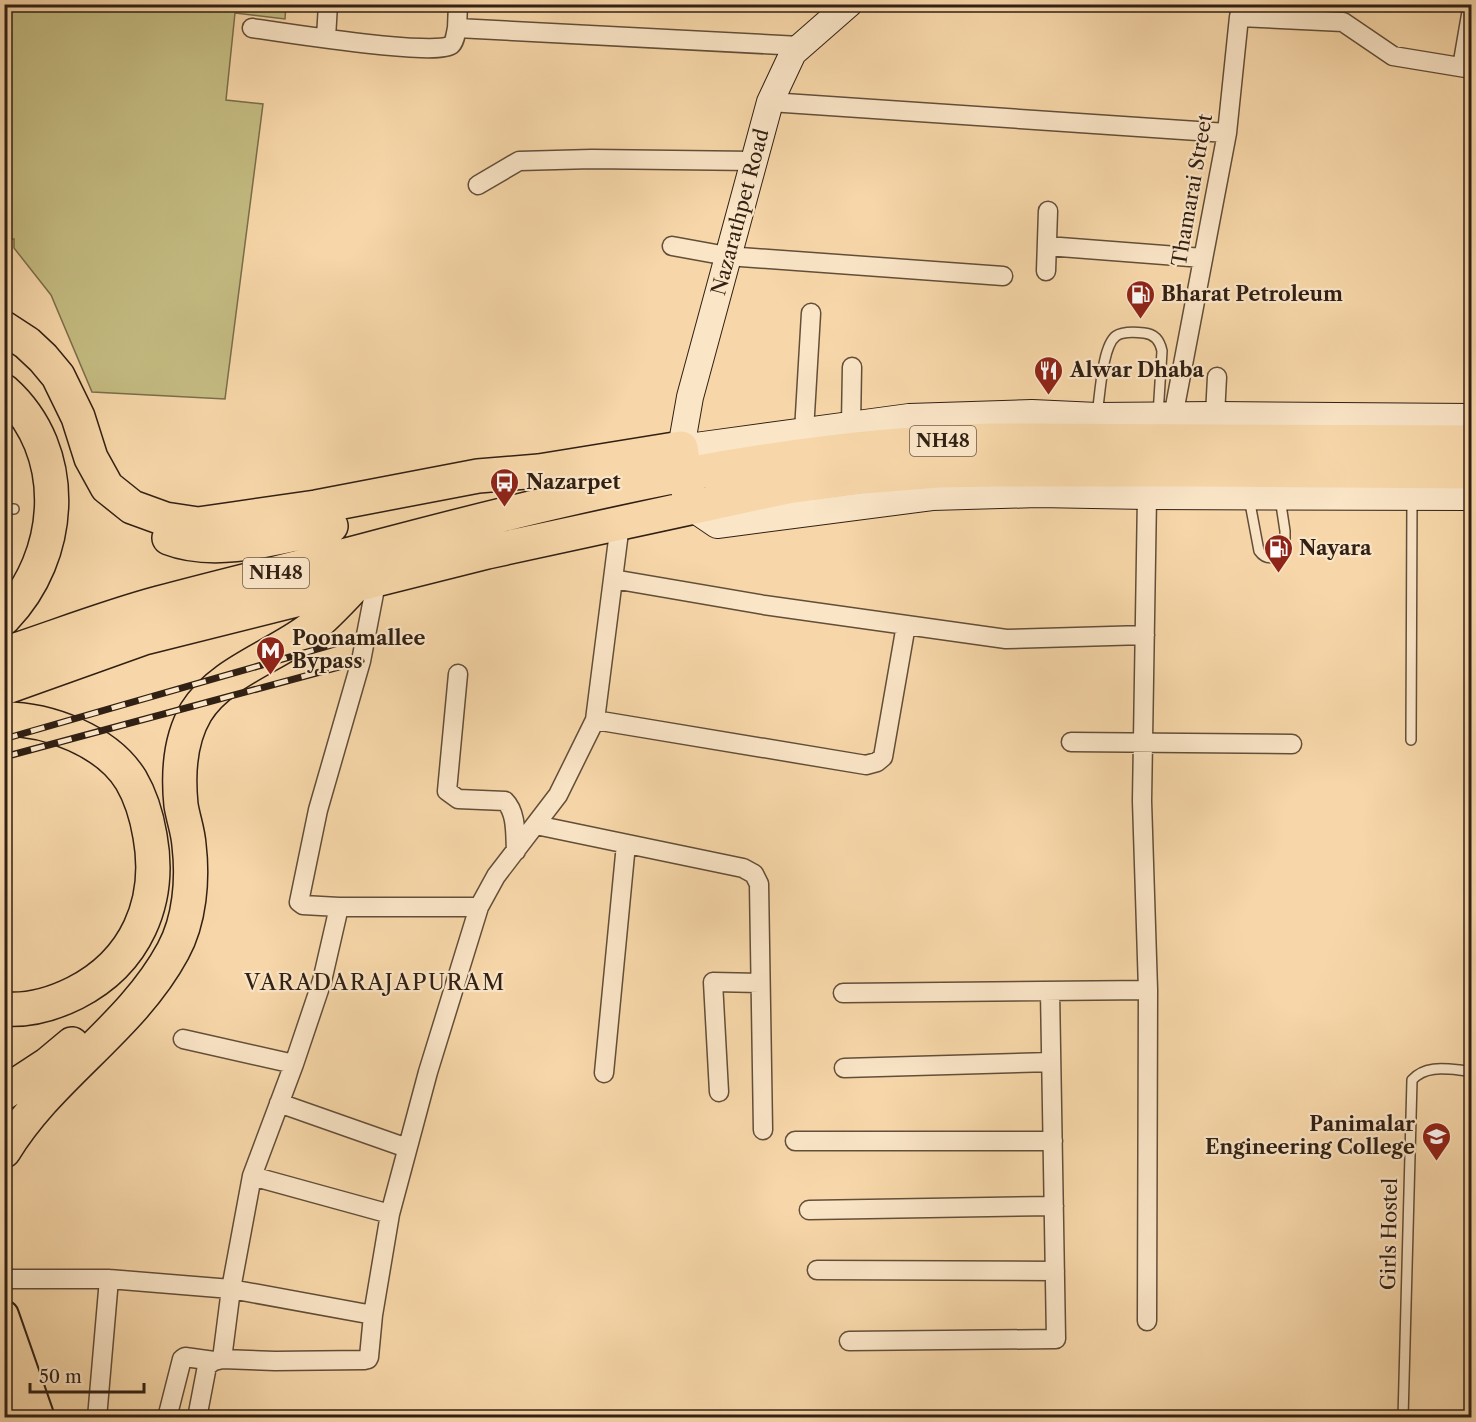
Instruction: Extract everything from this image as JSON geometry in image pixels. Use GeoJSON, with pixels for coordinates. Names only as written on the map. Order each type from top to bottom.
{"type":"FeatureCollection","features":[{"type":"Feature","properties":{"kind":"highway"},"geometry":{"type":"LineString","coordinates":[[4,328],[27,343],[58,376],[78,417],[91,458],[107,487],[132,507],[165,519],[198,524],[316,507],[478,476],[683,461],[692,508]]}},
{"type":"Feature","properties":{"kind":"highway"},"geometry":{"type":"LineString","coordinates":[[4,341],[14,346],[42,375],[59,415],[70,451],[85,478],[103,501],[138,526],[148,530],[179,542],[225,546],[464,499],[470,523]]}},
{"type":"Feature","properties":{"kind":"highway"},"geometry":{"type":"LineString","coordinates":[[4,391],[33,427],[50,477],[52,493],[50,532],[42,561],[35,576],[7,616]]}},
{"type":"Feature","properties":{"kind":"highway","name":"NH48"},"geometry":{"type":"LineString","coordinates":[[4,654],[156,603],[550,502],[683,461],[932,442],[1082,424],[1425,429],[1472,442]]}},
{"type":"Feature","properties":{"kind":"highway","name":"NH48"},"geometry":{"type":"LineString","coordinates":[[4,688],[144,638],[320,595],[366,581],[487,552],[787,488],[862,477],[938,471],[1200,470],[1269,488],[1472,472]]}},
{"type":"Feature","properties":{"kind":"highway"},"geometry":{"type":"LineString","coordinates":[[4,1151],[29,1114],[149,991],[174,949],[186,915],[191,880],[189,844],[181,805],[180,770],[184,743],[196,712],[211,694],[247,666],[281,649],[309,630],[366,581]]}},
{"type":"Feature","properties":{"kind":"highway"},"geometry":{"type":"LineString","coordinates":[[4,1093],[48,1064],[88,1030],[128,987],[151,957],[166,921],[174,881],[176,841],[165,775],[167,744],[179,709],[200,679],[223,658],[277,631],[320,595]]}},
{"type":"Feature","properties":{"kind":"highway"},"geometry":{"type":"LineString","coordinates":[[4,719],[27,719],[71,732],[105,751],[131,780],[146,815],[153,866],[153,887],[147,911],[133,942],[112,966],[89,986],[56,1002],[18,1010],[4,1009]]}},
{"type":"Feature","properties":{"kind":"highway"},"geometry":{"type":"LineString","coordinates":[[4,1370],[25,1413]]}},
{"type":"Feature","properties":{"kind":"main road"},"geometry":{"type":"LineString","coordinates":[[4,1315],[25,1413]]}},
{"type":"Feature","properties":{"kind":"street"},"geometry":{"type":"LineString","coordinates":[[326,38],[328,4]]}},
{"type":"Feature","properties":{"kind":"street"},"geometry":{"type":"LineString","coordinates":[[252,28],[429,48],[450,46],[457,28],[458,4]]}},
{"type":"Feature","properties":{"kind":"street","name":"Nazarathpet Road"},"geometry":{"type":"LineString","coordinates":[[683,461],[690,397],[770,102],[793,53],[849,4]]}},
{"type":"Feature","properties":{"kind":"street"},"geometry":{"type":"LineString","coordinates":[[1343,22],[1350,4]]}},
{"type":"Feature","properties":{"kind":"street"},"geometry":{"type":"LineString","coordinates":[[1240,11],[1343,22],[1394,56],[1467,68],[1472,7],[1465,4]]}},
{"type":"Feature","properties":{"kind":"street","name":"Thamarai Street"},"geometry":{"type":"LineString","coordinates":[[1166,417],[1203,258],[1227,133],[1240,11]]}},
{"type":"Feature","properties":{"kind":"street"},"geometry":{"type":"LineString","coordinates":[[457,28],[801,46]]}},
{"type":"Feature","properties":{"kind":"street"},"geometry":{"type":"LineString","coordinates":[[770,102],[1227,133]]}},
{"type":"Feature","properties":{"kind":"street"},"geometry":{"type":"LineString","coordinates":[[478,185],[519,161],[592,159],[753,161]]}},
{"type":"Feature","properties":{"kind":"street"},"geometry":{"type":"LineString","coordinates":[[1046,271],[1048,211]]}},
{"type":"Feature","properties":{"kind":"street"},"geometry":{"type":"LineString","coordinates":[[672,246],[727,256],[1003,276]]}},
{"type":"Feature","properties":{"kind":"street"},"geometry":{"type":"LineString","coordinates":[[1047,246],[1203,258]]}},
{"type":"Feature","properties":{"kind":"street"},"geometry":{"type":"LineString","coordinates":[[804,431],[811,313]]}},
{"type":"Feature","properties":{"kind":"street"},"geometry":{"type":"LineString","coordinates":[[851,424],[852,367]]}},
{"type":"Feature","properties":{"kind":"street"},"geometry":{"type":"LineString","coordinates":[[1215,415],[1217,377]]}},
{"type":"Feature","properties":{"kind":"street"},"geometry":{"type":"LineString","coordinates":[[683,461],[804,431],[920,417],[1032,413],[1082,424],[1215,415],[1425,429],[1472,417]]}},
{"type":"Feature","properties":{"kind":"street"},"geometry":{"type":"LineString","coordinates":[[692,508],[717,525],[932,497],[1038,494],[1147,496],[1269,488],[1472,497]]}},
{"type":"Feature","properties":{"kind":"street"},"geometry":{"type":"LineString","coordinates":[[1147,496],[1142,801],[1148,990],[1147,1321]]}},
{"type":"Feature","properties":{"kind":"street"},"geometry":{"type":"LineString","coordinates":[[167,1418],[182,1359],[185,1357],[275,1361],[368,1359],[371,1353],[374,1315],[390,1214],[407,1148],[479,907],[496,876],[558,795],[595,720],[620,524]]}},
{"type":"Feature","properties":{"kind":"street"},"geometry":{"type":"LineString","coordinates":[[613,579],[765,605],[1006,639],[1145,635]]}},
{"type":"Feature","properties":{"kind":"street"},"geometry":{"type":"LineString","coordinates":[[366,581],[361,661],[318,810],[299,902],[303,905],[339,907],[479,907]]}},
{"type":"Feature","properties":{"kind":"street"},"geometry":{"type":"LineString","coordinates":[[595,720],[866,765],[877,762],[883,757],[906,625]]}},
{"type":"Feature","properties":{"kind":"street"},"geometry":{"type":"LineString","coordinates":[[458,674],[447,791],[458,799],[505,801],[511,807],[513,816],[516,851]]}},
{"type":"Feature","properties":{"kind":"street"},"geometry":{"type":"LineString","coordinates":[[1071,742],[1292,744]]}},
{"type":"Feature","properties":{"kind":"street"},"geometry":{"type":"LineString","coordinates":[[536,825],[744,868],[754,874],[759,884],[763,1130]]}},
{"type":"Feature","properties":{"kind":"street"},"geometry":{"type":"LineString","coordinates":[[604,1073],[626,844]]}},
{"type":"Feature","properties":{"kind":"street"},"geometry":{"type":"LineString","coordinates":[[218,1360],[252,1176],[322,981],[339,907]]}},
{"type":"Feature","properties":{"kind":"street"},"geometry":{"type":"LineString","coordinates":[[719,1092],[713,982],[760,982]]}},
{"type":"Feature","properties":{"kind":"street"},"geometry":{"type":"LineString","coordinates":[[843,993],[1148,990]]}},
{"type":"Feature","properties":{"kind":"street"},"geometry":{"type":"LineString","coordinates":[[849,1341],[1056,1339],[1050,991]]}},
{"type":"Feature","properties":{"kind":"street"},"geometry":{"type":"LineString","coordinates":[[183,1039],[294,1064]]}},
{"type":"Feature","properties":{"kind":"street"},"geometry":{"type":"LineString","coordinates":[[844,1068],[1051,1062]]}},
{"type":"Feature","properties":{"kind":"street"},"geometry":{"type":"LineString","coordinates":[[279,1103],[407,1148]]}},
{"type":"Feature","properties":{"kind":"street"},"geometry":{"type":"LineString","coordinates":[[795,1141],[1053,1141]]}},
{"type":"Feature","properties":{"kind":"street"},"geometry":{"type":"LineString","coordinates":[[252,1176],[390,1214]]}},
{"type":"Feature","properties":{"kind":"street"},"geometry":{"type":"LineString","coordinates":[[809,1210],[1054,1206]]}},
{"type":"Feature","properties":{"kind":"street"},"geometry":{"type":"LineString","coordinates":[[817,1270],[1055,1271]]}},
{"type":"Feature","properties":{"kind":"street"},"geometry":{"type":"LineString","coordinates":[[4,1279],[109,1280],[231,1289],[374,1315]]}},
{"type":"Feature","properties":{"kind":"street"},"geometry":{"type":"LineString","coordinates":[[97,1418],[109,1280]]}},
{"type":"Feature","properties":{"kind":"street"},"geometry":{"type":"LineString","coordinates":[[197,1418],[207,1366],[218,1360]]}},
{"type":"Feature","properties":{"kind":"lane"},"geometry":{"type":"LineString","coordinates":[[1082,424],[1108,349],[1117,335],[1127,332],[1155,336],[1160,343],[1166,417]]}},
{"type":"Feature","properties":{"kind":"lane"},"geometry":{"type":"LineString","coordinates":[[1269,488],[1286,543],[1285,551],[1275,558],[1262,556],[1259,551],[1269,488]]}},
{"type":"Feature","properties":{"kind":"lane"},"geometry":{"type":"LineString","coordinates":[[1411,740],[1412,496]]}},
{"type":"Feature","properties":{"kind":"lane","name":"Girls Hostel"},"geometry":{"type":"LineString","coordinates":[[1403,1418],[1412,1080],[1418,1072],[1426,1069],[1472,1071]]}},
{"type":"Feature","properties":{"kind":"shaded area"},"geometry":{"type":"Polygon","coordinates":[[[5,4],[286,5],[285,19],[235,13],[226,100],[263,104],[225,399],[92,392],[51,295],[14,248],[14,239],[5,239],[5,4]]]}},
{"type":"Feature","properties":{"kind":"railway"},"geometry":{"type":"LineString","coordinates":[[4,739],[342,642]]}},
{"type":"Feature","properties":{"kind":"railway"},"geometry":{"type":"LineString","coordinates":[[4,757],[361,661]]}},
{"type":"Feature","properties":{"kind":"place","name":"Bharat Petroleum"},"geometry":{"type":"Point","coordinates":[1140,320]}},
{"type":"Feature","properties":{"kind":"place","name":"Alwar Dhaba"},"geometry":{"type":"Point","coordinates":[1049,396]}},
{"type":"Feature","properties":{"kind":"place","name":"Nazarpet"},"geometry":{"type":"Point","coordinates":[505,508]}},
{"type":"Feature","properties":{"kind":"place","name":"Nayara"},"geometry":{"type":"Point","coordinates":[1278,574]}},
{"type":"Feature","properties":{"kind":"place","name":"Poonamallee Bypass"},"geometry":{"type":"Point","coordinates":[271,676]}},
{"type":"Feature","properties":{"kind":"place","name":"Panimalar Engineering College"},"geometry":{"type":"Point","coordinates":[1436,1162]}},
{"type":"Feature","properties":{"kind":"district","name":"VARADARAJAPURAM"},"geometry":{"type":"Point","coordinates":[375,982]}}]}
